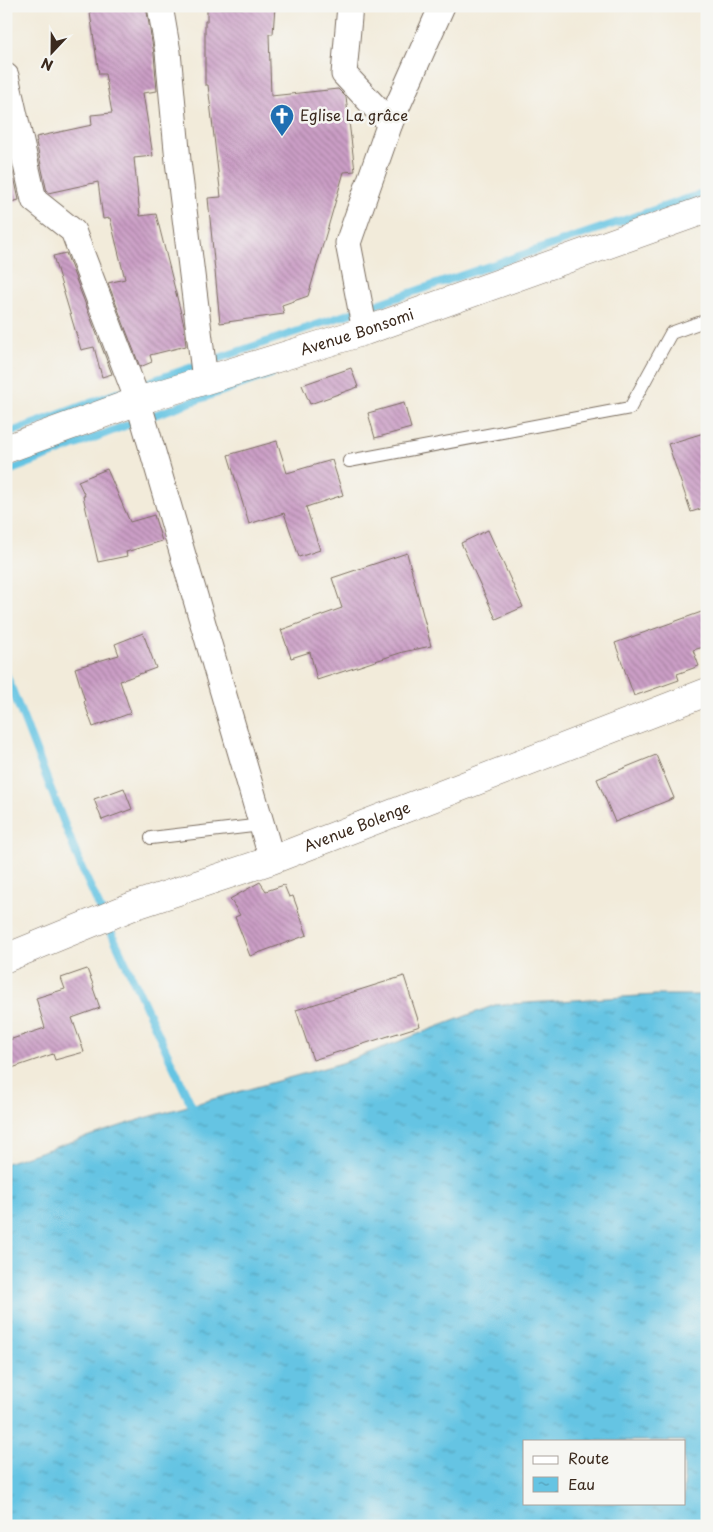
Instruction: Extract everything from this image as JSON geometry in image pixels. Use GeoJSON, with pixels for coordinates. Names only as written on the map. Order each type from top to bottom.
{"type":"FeatureCollection","features":[{"type":"Feature","properties":{"kind":"street"},"geometry":{"type":"LineString","coordinates":[[160,6],[168,52],[178,161],[205,380]]}},
{"type":"Feature","properties":{"kind":"street"},"geometry":{"type":"LineString","coordinates":[[350,6],[344,74],[390,123]]}},
{"type":"Feature","properties":{"kind":"street"},"geometry":{"type":"LineString","coordinates":[[365,332],[348,243],[390,123],[442,6]]}},
{"type":"Feature","properties":{"kind":"street"},"geometry":{"type":"LineString","coordinates":[[6,76],[34,200],[73,230],[138,401],[272,860]]}},
{"type":"Feature","properties":{"kind":"street","name":"Avenue Bonsomi"},"geometry":{"type":"LineString","coordinates":[[6,449],[138,401],[365,332],[707,209]]}},
{"type":"Feature","properties":{"kind":"street","name":"Avenue Bolenge"},"geometry":{"type":"LineString","coordinates":[[6,958],[133,906],[272,860],[707,692]]}},
{"type":"Feature","properties":{"kind":"lane"},"geometry":{"type":"LineString","coordinates":[[348,461],[630,408],[670,333],[707,320]]}},
{"type":"Feature","properties":{"kind":"lane"},"geometry":{"type":"LineString","coordinates":[[151,838],[262,825]]}},
{"type":"Feature","properties":{"kind":"water"},"geometry":{"type":"Polygon","coordinates":[[[655,995],[707,995],[707,1526],[6,1526],[6,1163],[145,1118],[342,1063],[495,1005],[655,995]]]}},
{"type":"Feature","properties":{"kind":"building"},"geometry":{"type":"Polygon","coordinates":[[[89,6],[146,6],[154,54],[157,91],[143,93],[153,156],[134,158],[140,216],[156,214],[184,325],[186,346],[150,355],[152,362],[140,367],[108,283],[125,279],[110,218],[103,219],[98,182],[48,193],[36,142],[36,137],[92,125],[91,115],[112,113],[105,74],[99,74],[89,6]]]}},
{"type":"Feature","properties":{"kind":"building"},"geometry":{"type":"Polygon","coordinates":[[[252,6],[275,6],[273,34],[269,34],[271,96],[338,89],[346,97],[355,171],[344,172],[308,296],[282,305],[284,314],[220,323],[208,198],[221,197],[208,85],[205,85],[205,21],[207,21],[207,8],[252,8],[252,6]]]}},
{"type":"Feature","properties":{"kind":"building"},"geometry":{"type":"Polygon","coordinates":[[[6,149],[8,149],[19,200],[11,202],[6,183],[6,149]]]}},
{"type":"Feature","properties":{"kind":"building"},"geometry":{"type":"Polygon","coordinates":[[[66,253],[112,374],[102,377],[94,347],[81,350],[53,256],[66,253]]]}},
{"type":"Feature","properties":{"kind":"building"},"geometry":{"type":"Polygon","coordinates":[[[351,368],[358,387],[310,404],[302,385],[351,368]]]}},
{"type":"Feature","properties":{"kind":"building"},"geometry":{"type":"Polygon","coordinates":[[[404,403],[411,428],[375,438],[368,413],[404,403]]]}},
{"type":"Feature","properties":{"kind":"building"},"geometry":{"type":"Polygon","coordinates":[[[707,432],[707,507],[691,512],[668,444],[707,432]]]}},
{"type":"Feature","properties":{"kind":"building"},"geometry":{"type":"Polygon","coordinates":[[[277,441],[287,473],[332,460],[343,495],[306,507],[320,550],[299,557],[284,513],[249,524],[228,455],[277,441]]]}},
{"type":"Feature","properties":{"kind":"building"},"geometry":{"type":"Polygon","coordinates":[[[107,469],[130,522],[154,515],[162,541],[126,552],[127,556],[98,562],[83,496],[85,496],[78,481],[107,469]]]}},
{"type":"Feature","properties":{"kind":"building"},"geometry":{"type":"Polygon","coordinates":[[[488,530],[523,607],[496,619],[461,543],[488,530]]]}},
{"type":"Feature","properties":{"kind":"building"},"geometry":{"type":"Polygon","coordinates":[[[407,553],[431,646],[403,652],[317,680],[310,652],[291,658],[281,630],[342,608],[332,578],[407,553]]]}},
{"type":"Feature","properties":{"kind":"building"},"geometry":{"type":"Polygon","coordinates":[[[707,610],[707,646],[693,650],[699,666],[677,674],[679,680],[634,696],[615,643],[707,610]]]}},
{"type":"Feature","properties":{"kind":"building"},"geometry":{"type":"Polygon","coordinates":[[[143,633],[156,668],[120,681],[131,713],[93,727],[75,668],[119,655],[115,644],[143,633]]]}},
{"type":"Feature","properties":{"kind":"building"},"geometry":{"type":"Polygon","coordinates":[[[656,755],[674,798],[615,822],[597,779],[656,755]]]}},
{"type":"Feature","properties":{"kind":"building"},"geometry":{"type":"Polygon","coordinates":[[[124,788],[132,809],[102,820],[94,799],[124,788]]]}},
{"type":"Feature","properties":{"kind":"building"},"geometry":{"type":"Polygon","coordinates":[[[260,882],[266,891],[284,885],[289,897],[293,896],[307,935],[250,956],[235,917],[240,915],[230,899],[260,882]]]}},
{"type":"Feature","properties":{"kind":"building"},"geometry":{"type":"Polygon","coordinates":[[[87,969],[100,1008],[72,1018],[84,1052],[55,1060],[53,1054],[6,1070],[6,1041],[45,1028],[36,998],[65,989],[61,978],[87,969]]]}},
{"type":"Feature","properties":{"kind":"building"},"geometry":{"type":"Polygon","coordinates":[[[404,976],[420,1026],[313,1060],[296,1010],[404,976]]]}},
{"type":"Feature","properties":{"kind":"waterway"},"geometry":{"type":"LineString","coordinates":[[6,434],[128,389],[707,192]]}},
{"type":"Feature","properties":{"kind":"waterway"},"geometry":{"type":"LineString","coordinates":[[6,472],[140,420],[271,374]]}},
{"type":"Feature","properties":{"kind":"waterway"},"geometry":{"type":"LineString","coordinates":[[6,674],[82,869],[195,1113]]}},
{"type":"Feature","properties":{"kind":"place","name":"Eglise La grâce"},"geometry":{"type":"Point","coordinates":[282,137]}}]}
